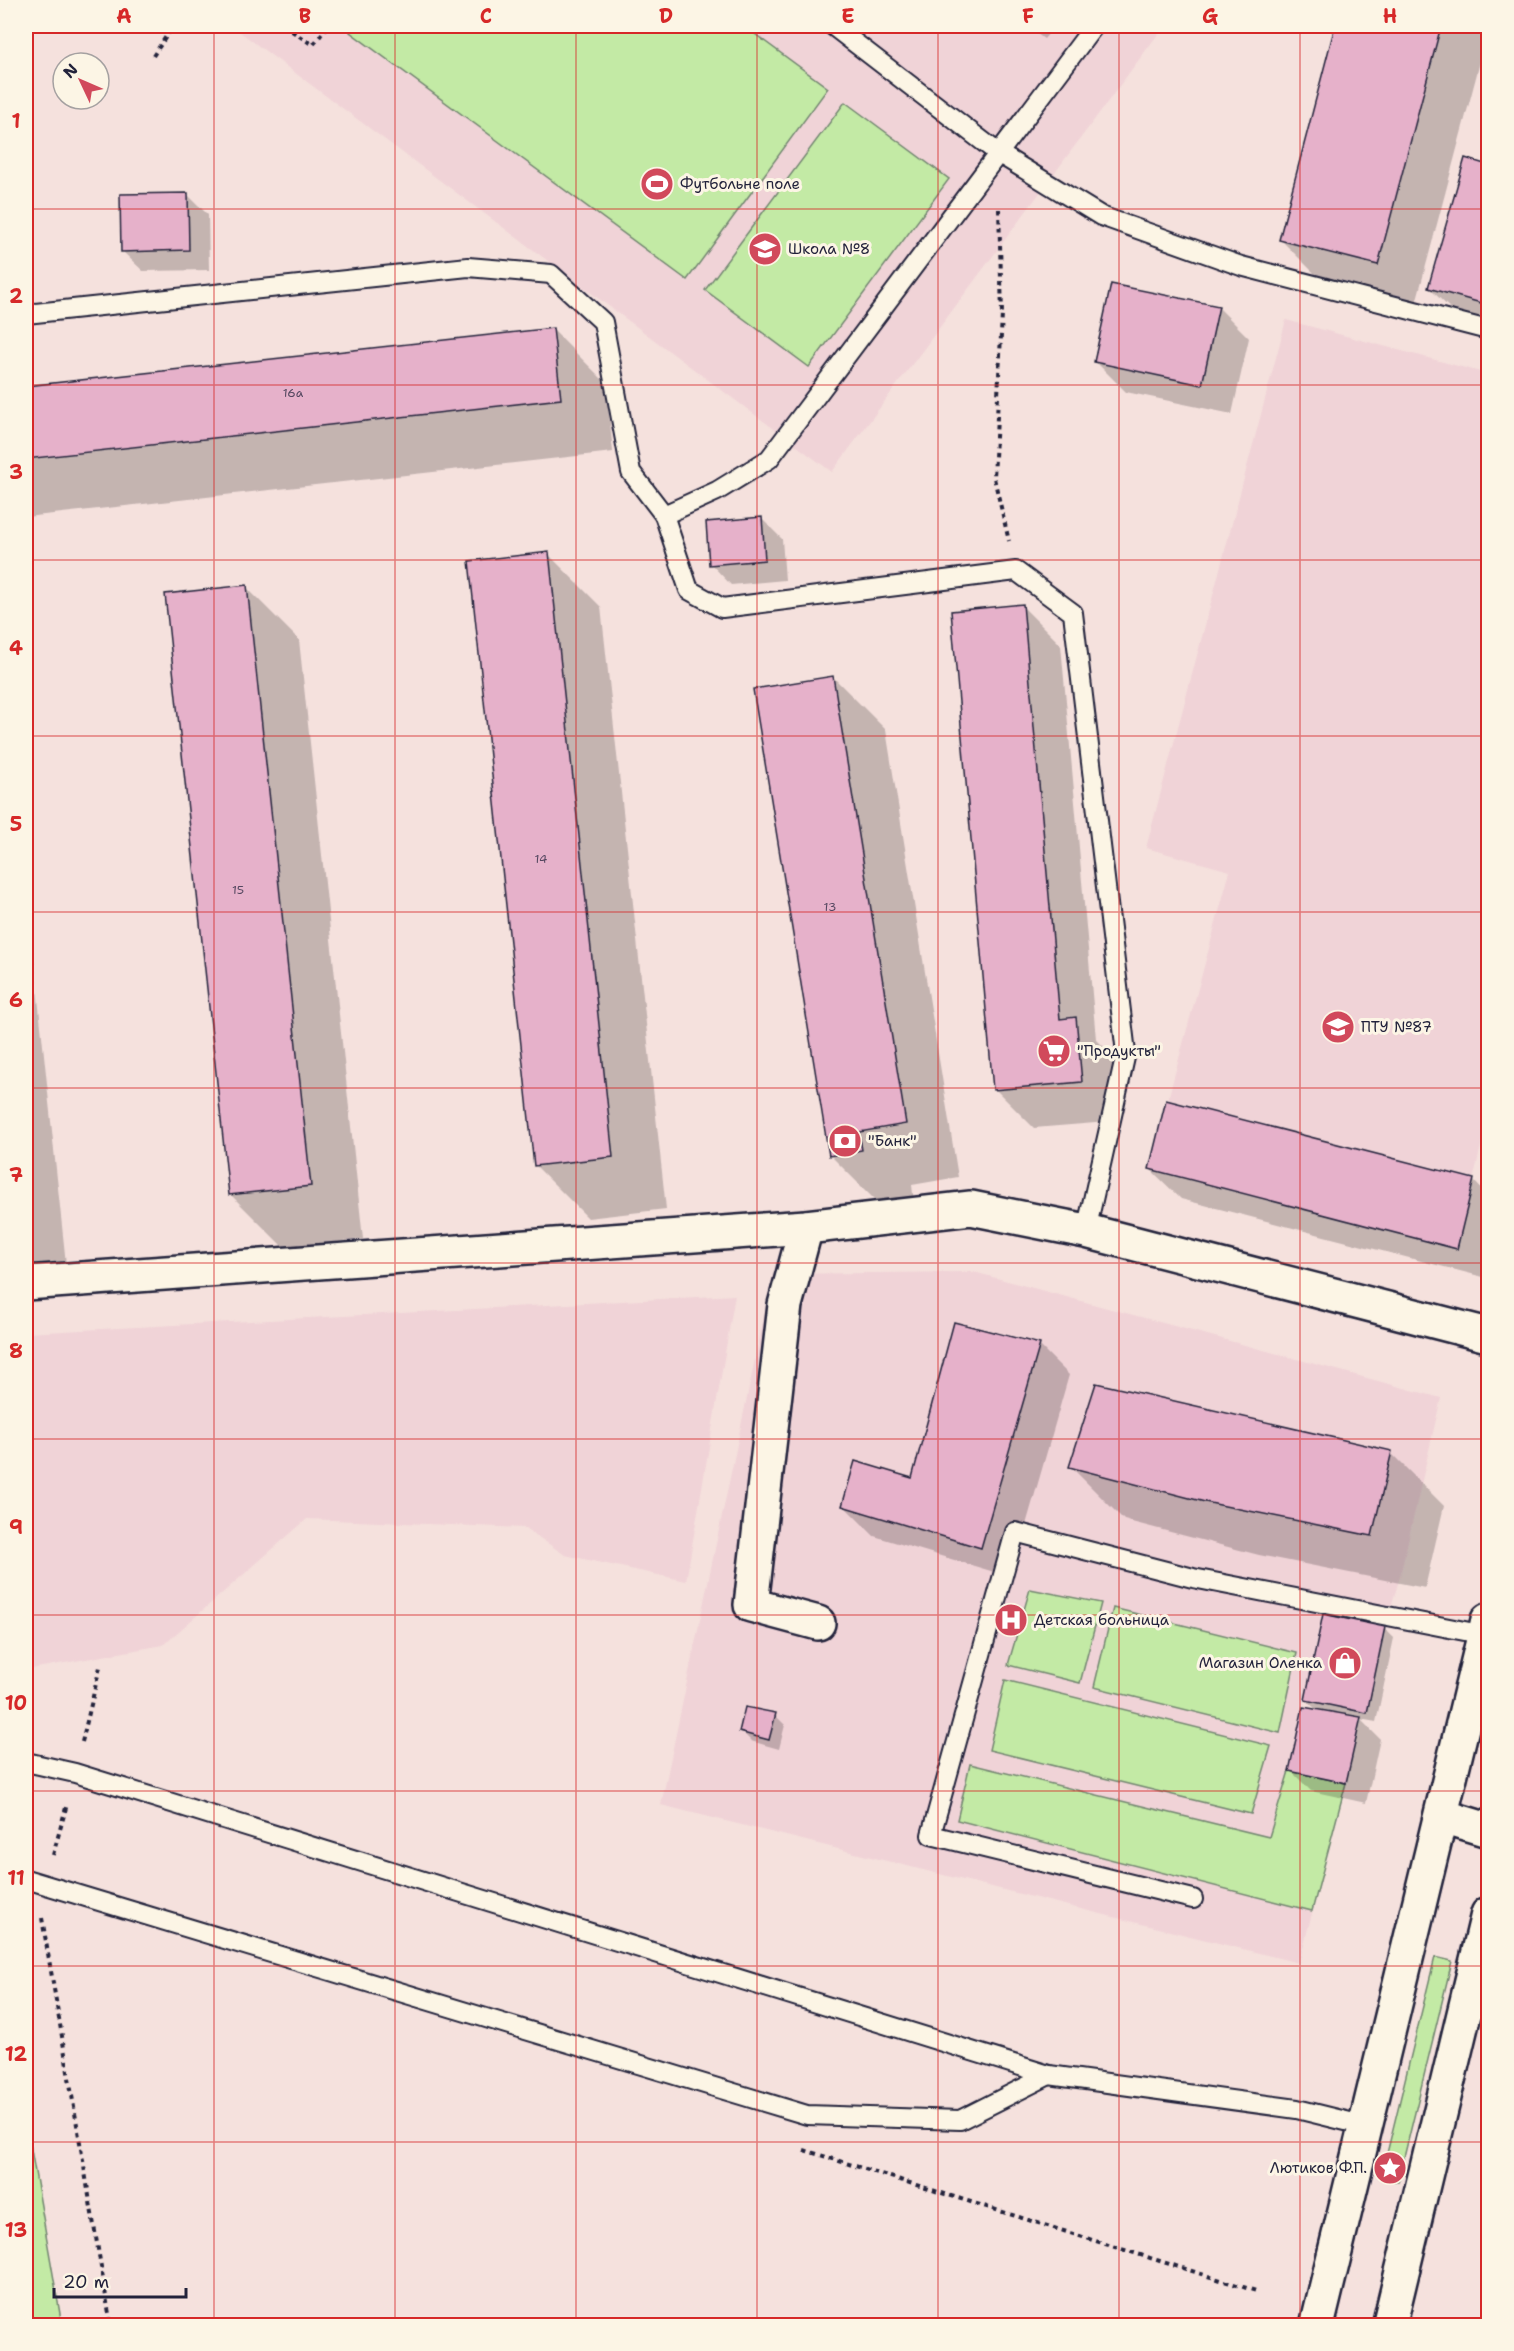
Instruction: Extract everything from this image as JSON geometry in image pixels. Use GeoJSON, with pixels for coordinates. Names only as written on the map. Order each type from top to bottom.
{"type":"FeatureCollection","features":[{"type":"Feature","properties":{"kind":"street"},"geometry":{"type":"LineString","coordinates":[[26,1283],[806,1227],[970,1208],[1086,1231],[1488,1335]]}},
{"type":"Feature","properties":{"kind":"street"},"geometry":{"type":"LineString","coordinates":[[806,1227],[785,1305],[751,1605],[818,1623]]}},
{"type":"Feature","properties":{"kind":"street"},"geometry":{"type":"LineString","coordinates":[[1317,2325],[1487,1628]]}},
{"type":"Feature","properties":{"kind":"street"},"geometry":{"type":"LineString","coordinates":[[1442,1816],[1488,1830]]}},
{"type":"Feature","properties":{"kind":"street"},"geometry":{"type":"LineString","coordinates":[[1389,2325],[1488,1914]]}},
{"type":"Feature","properties":{"kind":"lane"},"geometry":{"type":"LineString","coordinates":[[833,26],[998,153],[1101,216],[1241,266],[1488,330]]}},
{"type":"Feature","properties":{"kind":"lane"},"geometry":{"type":"LineString","coordinates":[[664,515],[717,491],[768,459],[1094,26]]}},
{"type":"Feature","properties":{"kind":"lane"},"geometry":{"type":"LineString","coordinates":[[26,314],[468,267],[551,274],[603,322],[631,472],[664,515],[689,590],[722,608],[1016,571],[1073,614],[1126,1053],[1086,1231]]}},
{"type":"Feature","properties":{"kind":"lane"},"geometry":{"type":"LineString","coordinates":[[1193,1899],[931,1835],[1015,1532],[1193,1578],[1487,1628]]}},
{"type":"Feature","properties":{"kind":"lane"},"geometry":{"type":"LineString","coordinates":[[26,1762],[75,1773],[1049,2075],[1297,2109],[1366,2126]]}},
{"type":"Feature","properties":{"kind":"lane"},"geometry":{"type":"LineString","coordinates":[[26,1879],[807,2115],[960,2120],[1049,2075]]}},
{"type":"Feature","properties":{"kind":"path"},"geometry":{"type":"LineString","coordinates":[[153,56],[173,26]]}},
{"type":"Feature","properties":{"kind":"path"},"geometry":{"type":"LineString","coordinates":[[284,26],[313,45],[328,26]]}},
{"type":"Feature","properties":{"kind":"path"},"geometry":{"type":"LineString","coordinates":[[998,153],[1002,314],[994,478],[1016,571]]}},
{"type":"Feature","properties":{"kind":"path"},"geometry":{"type":"LineString","coordinates":[[41,1911],[111,2325]]}},
{"type":"Feature","properties":{"kind":"shaded area","name":"Школа №8"},"geometry":{"type":"Polygon","coordinates":[[[232,26],[1164,26],[832,472],[232,26]]]}},
{"type":"Feature","properties":{"kind":"shaded area"},"geometry":{"type":"Polygon","coordinates":[[[1286,320],[1488,374],[1488,1116],[1457,1249],[1149,1169],[1230,871],[1146,848],[1286,320]]]}},
{"type":"Feature","properties":{"kind":"shaded area","name":"Детская больница"},"geometry":{"type":"Polygon","coordinates":[[[974,1272],[1441,1398],[1399,1580],[1385,1627],[1323,1614],[1289,1771],[1346,1783],[1299,1963],[661,1805],[773,1274],[974,1272]]]}},
{"type":"Feature","properties":{"kind":"shaded area"},"geometry":{"type":"Polygon","coordinates":[[[735,1295],[686,1581],[565,1555],[525,1528],[307,1519],[163,1645],[26,1670],[26,1333],[735,1295]]]}},
{"type":"Feature","properties":{"kind":"green space","name":"Футбольне поле"},"geometry":{"type":"Polygon","coordinates":[[[355,26],[744,26],[828,88],[687,280],[350,32],[355,26]]]}},
{"type":"Feature","properties":{"kind":"green space"},"geometry":{"type":"Polygon","coordinates":[[[845,102],[949,179],[809,367],[705,290],[845,102]]]}},
{"type":"Feature","properties":{"kind":"green space"},"geometry":{"type":"Polygon","coordinates":[[[1030,1589],[1101,1603],[1080,1683],[1008,1665],[1030,1589]]]}},
{"type":"Feature","properties":{"kind":"green space"},"geometry":{"type":"Polygon","coordinates":[[[1113,1608],[1297,1653],[1280,1733],[1094,1687],[1113,1608]]]}},
{"type":"Feature","properties":{"kind":"green space"},"geometry":{"type":"Polygon","coordinates":[[[1005,1680],[1271,1746],[1251,1814],[989,1750],[1005,1680]]]}},
{"type":"Feature","properties":{"kind":"green space"},"geometry":{"type":"Polygon","coordinates":[[[970,1764],[1269,1837],[1289,1771],[1346,1783],[1312,1911],[957,1820],[970,1764]]]}},
{"type":"Feature","properties":{"kind":"green space"},"geometry":{"type":"Polygon","coordinates":[[[1435,1957],[1452,1961],[1398,2182],[1381,2178],[1435,1957]]]}},
{"type":"Feature","properties":{"kind":"green space"},"geometry":{"type":"Polygon","coordinates":[[[26,2121],[62,2325],[26,2325],[26,2121]]]}},
{"type":"Feature","properties":{"kind":"building"},"geometry":{"type":"Polygon","coordinates":[[[1335,26],[1441,26],[1378,265],[1279,240],[1335,26]]]}},
{"type":"Feature","properties":{"kind":"building"},"geometry":{"type":"Polygon","coordinates":[[[1465,158],[1488,165],[1488,305],[1428,288],[1465,158]]]}},
{"type":"Feature","properties":{"kind":"building"},"geometry":{"type":"Polygon","coordinates":[[[188,193],[189,250],[121,252],[120,194],[188,193]]]}},
{"type":"Feature","properties":{"kind":"building"},"geometry":{"type":"Polygon","coordinates":[[[1111,284],[1219,306],[1202,385],[1094,362],[1111,284]]]}},
{"type":"Feature","properties":{"kind":"building"},"geometry":{"type":"Polygon","coordinates":[[[553,328],[561,399],[26,459],[26,386],[553,328]]]}},
{"type":"Feature","properties":{"kind":"building"},"geometry":{"type":"Polygon","coordinates":[[[762,517],[765,560],[709,565],[706,522],[762,517]]]}},
{"type":"Feature","properties":{"kind":"building"},"geometry":{"type":"Polygon","coordinates":[[[549,552],[613,1157],[534,1166],[469,561],[549,552]]]}},
{"type":"Feature","properties":{"kind":"building"},"geometry":{"type":"Polygon","coordinates":[[[247,585],[311,1186],[229,1195],[165,594],[247,585]]]}},
{"type":"Feature","properties":{"kind":"building"},"geometry":{"type":"Polygon","coordinates":[[[1023,604],[1060,1019],[1076,1017],[1082,1082],[993,1090],[951,611],[1023,604]]]}},
{"type":"Feature","properties":{"kind":"building"},"geometry":{"type":"Polygon","coordinates":[[[833,676],[906,1124],[859,1132],[862,1150],[829,1156],[753,689],[833,676]]]}},
{"type":"Feature","properties":{"kind":"building"},"geometry":{"type":"Polygon","coordinates":[[[1166,1100],[1474,1179],[1457,1249],[1149,1169],[1166,1100]]]}},
{"type":"Feature","properties":{"kind":"building"},"geometry":{"type":"Polygon","coordinates":[[[954,1322],[1040,1344],[981,1548],[842,1506],[855,1461],[912,1478],[954,1322]]]}},
{"type":"Feature","properties":{"kind":"building"},"geometry":{"type":"Polygon","coordinates":[[[1096,1383],[1392,1451],[1372,1536],[1205,1502],[1069,1467],[1096,1383]]]}},
{"type":"Feature","properties":{"kind":"building","name":"Магазин Оленка"},"geometry":{"type":"Polygon","coordinates":[[[1323,1614],[1385,1627],[1367,1713],[1305,1700],[1323,1614]]]}},
{"type":"Feature","properties":{"kind":"building"},"geometry":{"type":"Polygon","coordinates":[[[745,1707],[776,1713],[769,1740],[739,1732],[745,1707]]]}},
{"type":"Feature","properties":{"kind":"building"},"geometry":{"type":"Polygon","coordinates":[[[1303,1707],[1361,1717],[1346,1783],[1289,1771],[1303,1707]]]}},
{"type":"Feature","properties":{"kind":"place","name":"Футбольне поле"},"geometry":{"type":"Point","coordinates":[657,184]}},
{"type":"Feature","properties":{"kind":"place","name":"Школа №8"},"geometry":{"type":"Point","coordinates":[765,249]}},
{"type":"Feature","properties":{"kind":"place","name":"ПТУ №87"},"geometry":{"type":"Point","coordinates":[1338,1027]}},
{"type":"Feature","properties":{"kind":"place","name":"\"Продукты\""},"geometry":{"type":"Point","coordinates":[1054,1051]}},
{"type":"Feature","properties":{"kind":"place","name":"\"Банк\""},"geometry":{"type":"Point","coordinates":[845,1141]}},
{"type":"Feature","properties":{"kind":"place","name":"Детская больница"},"geometry":{"type":"Point","coordinates":[1011,1620]}},
{"type":"Feature","properties":{"kind":"place","name":"Магазин Оленка"},"geometry":{"type":"Point","coordinates":[1345,1663]}},
{"type":"Feature","properties":{"kind":"place","name":"Лютиков Ф.П."},"geometry":{"type":"Point","coordinates":[1390,2168]}}]}
